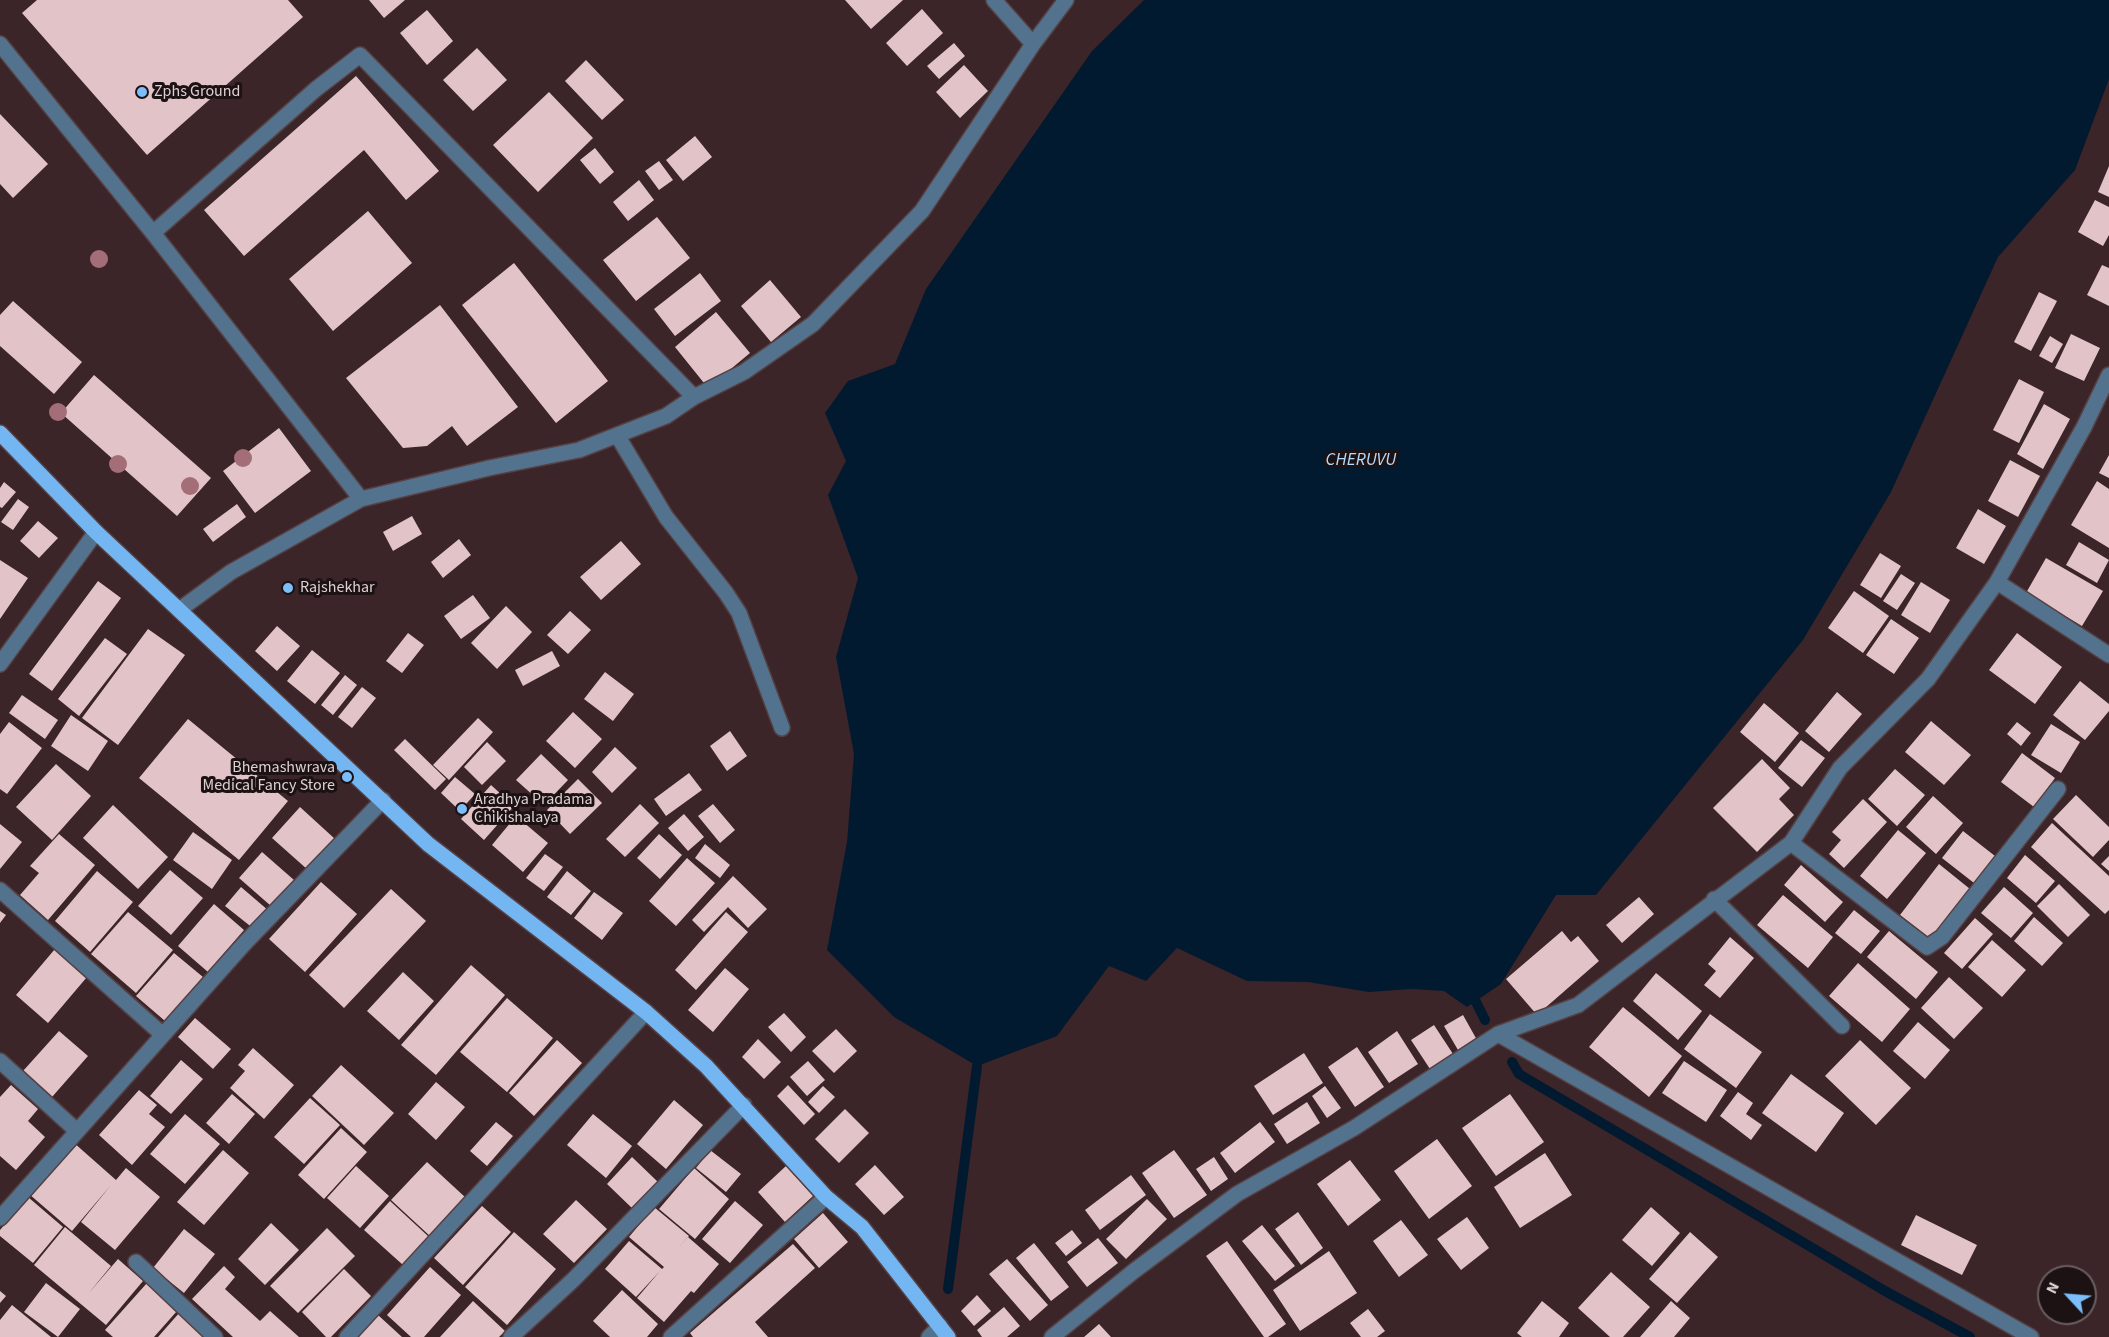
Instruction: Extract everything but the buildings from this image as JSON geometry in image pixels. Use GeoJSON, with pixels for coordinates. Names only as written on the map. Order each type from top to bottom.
{"type":"FeatureCollection","features":[{"type":"Feature","properties":{"kind":"main road"},"geometry":{"type":"LineString","coordinates":[[0,433],[96,532],[428,844],[646,1012],[706,1065],[826,1197],[862,1227],[939,1333]]}},
{"type":"Feature","properties":{"kind":"street"},"geometry":{"type":"LineString","coordinates":[[994,0],[1033,44]]}},
{"type":"Feature","properties":{"kind":"street"},"geometry":{"type":"LineString","coordinates":[[179,610],[231,572],[361,499],[489,468],[579,450],[666,416],[694,397],[744,372],[813,324],[922,211],[1033,44],[1066,0]]}},
{"type":"Feature","properties":{"kind":"street"},"geometry":{"type":"LineString","coordinates":[[0,44],[153,233],[361,499]]}},
{"type":"Feature","properties":{"kind":"street"},"geometry":{"type":"LineString","coordinates":[[153,233],[316,89],[360,55],[694,397]]}},
{"type":"Feature","properties":{"kind":"street"},"geometry":{"type":"LineString","coordinates":[[1052,1337],[1134,1271],[1237,1194],[1354,1128],[1498,1034],[1578,1005],[1714,899],[1791,843],[1840,768],[1928,679],[1997,582],[2084,427],[2109,375]]}},
{"type":"Feature","properties":{"kind":"street"},"geometry":{"type":"LineString","coordinates":[[617,435],[666,517],[739,613],[782,729]]}},
{"type":"Feature","properties":{"kind":"street"},"geometry":{"type":"LineString","coordinates":[[0,664],[96,532]]}},
{"type":"Feature","properties":{"kind":"street"},"geometry":{"type":"LineString","coordinates":[[1997,582],[2109,655]]}},
{"type":"Feature","properties":{"kind":"street"},"geometry":{"type":"LineString","coordinates":[[1791,843],[1927,947],[1942,937],[2058,789]]}},
{"type":"Feature","properties":{"kind":"street"},"geometry":{"type":"LineString","coordinates":[[0,1218],[244,944],[383,800]]}},
{"type":"Feature","properties":{"kind":"street"},"geometry":{"type":"LineString","coordinates":[[0,890],[163,1035]]}},
{"type":"Feature","properties":{"kind":"street"},"geometry":{"type":"LineString","coordinates":[[1714,899],[1842,1026]]}},
{"type":"Feature","properties":{"kind":"street"},"geometry":{"type":"LineString","coordinates":[[347,1337],[646,1012]]}},
{"type":"Feature","properties":{"kind":"street"},"geometry":{"type":"LineString","coordinates":[[1498,1034],[2031,1337]]}},
{"type":"Feature","properties":{"kind":"street"},"geometry":{"type":"LineString","coordinates":[[0,1061],[77,1131]]}},
{"type":"Feature","properties":{"kind":"street"},"geometry":{"type":"LineString","coordinates":[[512,1337],[581,1273],[744,1105]]}},
{"type":"Feature","properties":{"kind":"street"},"geometry":{"type":"LineString","coordinates":[[671,1337],[826,1197]]}},
{"type":"Feature","properties":{"kind":"street"},"geometry":{"type":"LineString","coordinates":[[136,1262],[215,1337]]}},
{"type":"Feature","properties":{"kind":"water","name":"CHERUVU"},"geometry":{"type":"Polygon","coordinates":[[[1144,0],[2109,0],[2109,79],[2075,170],[1998,257],[1891,492],[1803,640],[1596,895],[1556,895],[1501,984],[1467,1007],[1444,991],[1411,989],[1369,992],[1308,982],[1247,981],[1177,948],[1146,981],[1109,966],[1057,1036],[977,1066],[894,1017],[827,950],[847,842],[854,754],[836,657],[858,578],[828,495],[846,461],[825,413],[848,381],[895,364],[926,289],[1092,51],[1144,0]]]}},
{"type":"Feature","properties":{"kind":"waterway"},"geometry":{"type":"LineString","coordinates":[[1469,988],[1485,1020]]}},
{"type":"Feature","properties":{"kind":"waterway"},"geometry":{"type":"LineString","coordinates":[[1512,1062],[1519,1074],[1885,1291],[1970,1337]]}},
{"type":"Feature","properties":{"kind":"waterway"},"geometry":{"type":"LineString","coordinates":[[948,1289],[977,1066]]}},
{"type":"Feature","properties":{"kind":"place","name":"Zphs Ground"},"geometry":{"type":"Point","coordinates":[142,92]}},
{"type":"Feature","properties":{"kind":"place","name":"Rajshekhar"},"geometry":{"type":"Point","coordinates":[288,588]}},
{"type":"Feature","properties":{"kind":"place","name":"Bhemashwrava Medical Fancy Store"},"geometry":{"type":"Point","coordinates":[347,777]}},
{"type":"Feature","properties":{"kind":"place","name":"Aradhya Pradama Chikishalaya"},"geometry":{"type":"Point","coordinates":[462,809]}}]}
